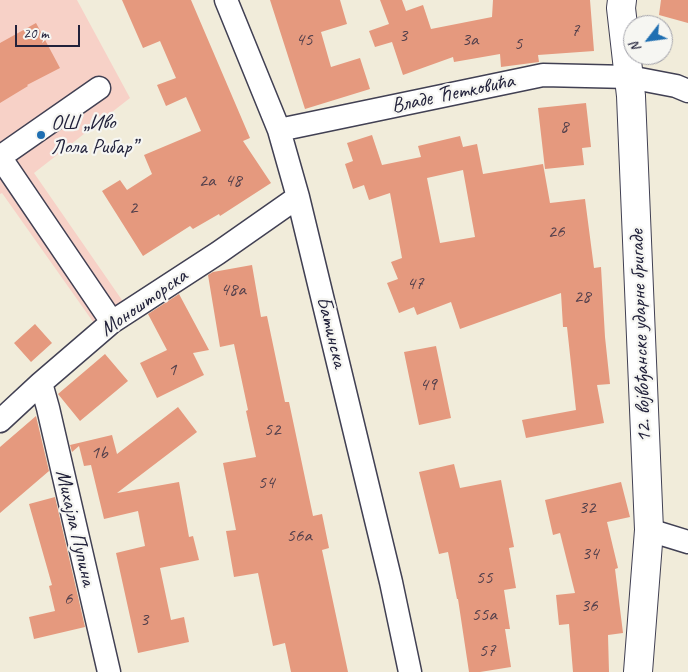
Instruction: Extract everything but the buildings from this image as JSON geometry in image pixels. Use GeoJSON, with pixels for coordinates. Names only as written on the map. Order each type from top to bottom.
{"type":"FeatureCollection","features":[{"type":"Feature","properties":{"kind":"main road","name":"12. војвођанске ударне бригаде"},"geometry":{"type":"LineString","coordinates":[[622,0],[629,78],[649,530],[638,672]]}},
{"type":"Feature","properties":{"kind":"street","name":"Батинска"},"geometry":{"type":"LineString","coordinates":[[226,0],[280,130],[389,572],[410,672]]}},
{"type":"Feature","properties":{"kind":"street","name":"Владе Ћетковића"},"geometry":{"type":"LineString","coordinates":[[280,130],[543,74],[629,78],[676,86],[688,90]]}},
{"type":"Feature","properties":{"kind":"street"},"geometry":{"type":"LineString","coordinates":[[99,88],[0,157],[112,322]]}},
{"type":"Feature","properties":{"kind":"street","name":"Моношторска"},"geometry":{"type":"LineString","coordinates":[[0,421],[112,322],[218,253],[298,197]]}},
{"type":"Feature","properties":{"kind":"street","name":"Михајла Пупина"},"geometry":{"type":"LineString","coordinates":[[41,383],[108,672]]}},
{"type":"Feature","properties":{"kind":"street"},"geometry":{"type":"LineString","coordinates":[[649,530],[688,542]]}},
{"type":"Feature","properties":{"kind":"shaded area","name":"ОШ „Иво Лола Рибар”"},"geometry":{"type":"Polygon","coordinates":[[[0,0],[77,0],[130,98],[34,173],[124,303],[96,326],[2,193],[0,194],[0,0]]]}},
{"type":"Feature","properties":{"kind":"place","name":"ОШ „Иво Лола Рибар”"},"geometry":{"type":"Point","coordinates":[41,135]}}]}
